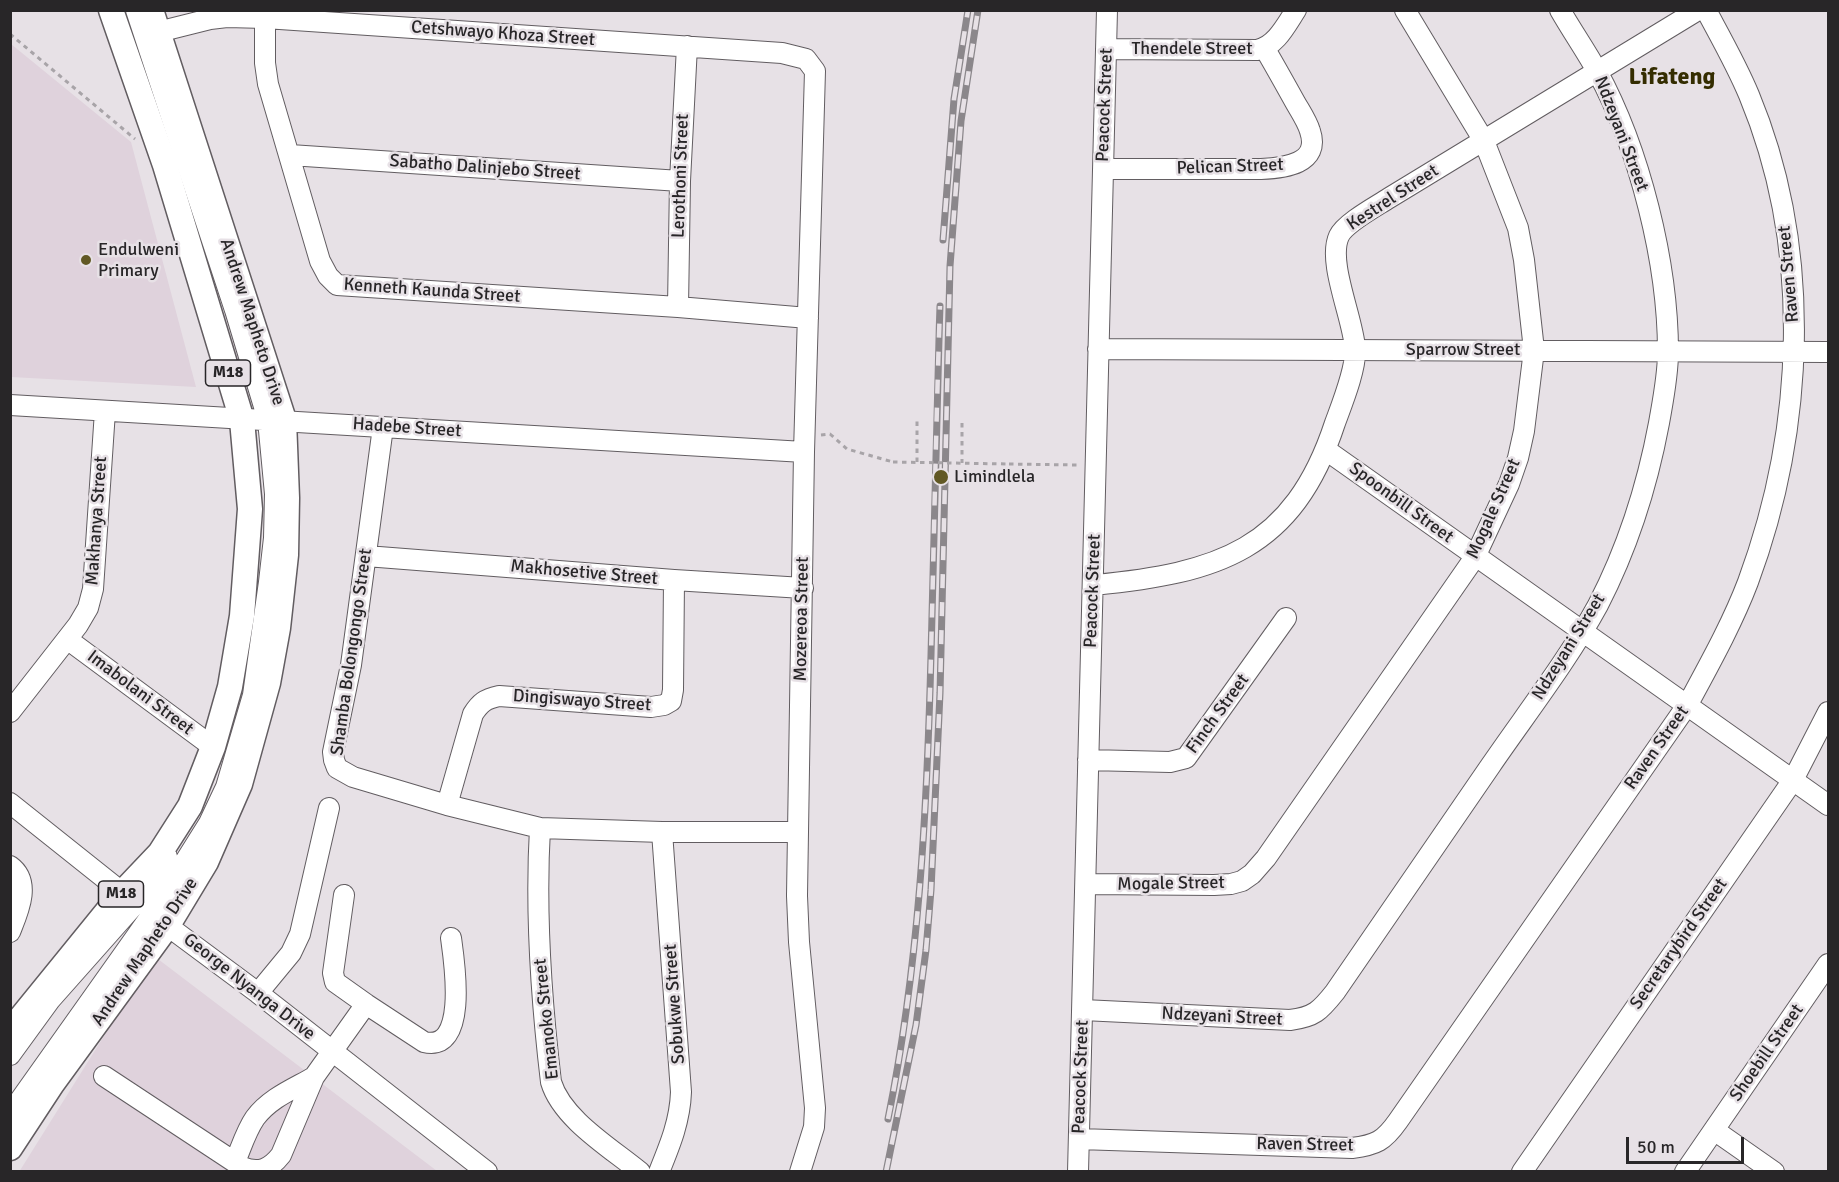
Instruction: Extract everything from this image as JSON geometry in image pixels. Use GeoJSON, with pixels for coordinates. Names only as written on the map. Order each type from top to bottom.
{"type":"FeatureCollection","features":[{"type":"Feature","properties":{"kind":"main road","name":"Andrew Mapheto Drive"},"geometry":{"type":"LineString","coordinates":[[10,1148],[52,1084],[144,909],[160,853],[190,806],[213,747],[232,677],[242,616],[248,561],[250,509],[262,420],[165,165],[111,10]]}},
{"type":"Feature","properties":{"kind":"main road","name":"Andrew Mapheto Drive"},"geometry":{"type":"LineString","coordinates":[[10,1031],[144,909],[206,862],[240,783],[268,683],[278,628],[286,555],[287,498],[262,420],[155,21]]}},
{"type":"Feature","properties":{"kind":"street"},"geometry":{"type":"LineString","coordinates":[[123,10],[262,420]]}},
{"type":"Feature","properties":{"kind":"street"},"geometry":{"type":"LineString","coordinates":[[10,1114],[144,909],[212,780],[228,733],[250,630],[257,577],[262,420],[231,299],[136,10]]}},
{"type":"Feature","properties":{"kind":"street","name":"Peacock Street"},"geometry":{"type":"LineString","coordinates":[[1078,1172],[1107,10]]}},
{"type":"Feature","properties":{"kind":"street","name":"Thendele Street"},"geometry":{"type":"LineString","coordinates":[[1106,49],[1247,51],[1265,49],[1277,38],[1296,10]]}},
{"type":"Feature","properties":{"kind":"street","name":"Mogale Street"},"geometry":{"type":"LineString","coordinates":[[1086,884],[1214,885],[1242,881],[1252,874],[1266,858],[1475,557],[1509,484],[1524,431],[1534,350],[1518,228],[1484,141],[1405,10]]}},
{"type":"Feature","properties":{"kind":"street","name":"Ndzeyani Street"},"geometry":{"type":"LineString","coordinates":[[1083,1010],[1290,1020],[1314,1014],[1335,992],[1582,630],[1597,606],[1616,567],[1636,519],[1648,478],[1665,394],[1668,353],[1665,302],[1654,229],[1641,177],[1598,73],[1560,10]]}},
{"type":"Feature","properties":{"kind":"street","name":"Kestrel Street"},"geometry":{"type":"LineString","coordinates":[[1094,585],[1146,579],[1192,570],[1216,562],[1260,537],[1294,505],[1326,450],[1345,394],[1356,350],[1337,267],[1336,246],[1345,228],[1389,198],[1598,73],[1698,10]]}},
{"type":"Feature","properties":{"kind":"street","name":"Raven Street"},"geometry":{"type":"LineString","coordinates":[[1079,1139],[1352,1148],[1378,1143],[1398,1122],[1688,704],[1719,645],[1747,583],[1766,525],[1782,460],[1789,417],[1794,353],[1793,283],[1782,206],[1767,144],[1750,96],[1706,10]]}},
{"type":"Feature","properties":{"kind":"street","name":"Cetshwayo Khoza Street"},"geometry":{"type":"LineString","coordinates":[[155,21],[227,17],[265,18],[687,46],[782,53],[806,59],[811,65]]}},
{"type":"Feature","properties":{"kind":"street","name":"Kenneth Kaunda Street"},"geometry":{"type":"LineString","coordinates":[[265,18],[266,73],[320,261],[327,276],[337,285],[678,307],[807,318]]}},
{"type":"Feature","properties":{"kind":"street","name":"Lerothoni Street"},"geometry":{"type":"LineString","coordinates":[[678,307],[680,182],[687,46]]}},
{"type":"Feature","properties":{"kind":"street","name":"Pelican Street"},"geometry":{"type":"LineString","coordinates":[[1103,169],[1283,168],[1304,158],[1310,150],[1311,133],[1265,49]]}},
{"type":"Feature","properties":{"kind":"street","name":"Mozereoa Street"},"geometry":{"type":"LineString","coordinates":[[800,1172],[814,1127],[798,922],[804,444],[816,81],[815,71],[811,65]]}},
{"type":"Feature","properties":{"kind":"street","name":"Sabatho Dalinjebo Street"},"geometry":{"type":"LineString","coordinates":[[290,155],[680,182]]}},
{"type":"Feature","properties":{"kind":"street","name":"Sparrow Street"},"geometry":{"type":"LineString","coordinates":[[1098,349],[1828,352]]}},
{"type":"Feature","properties":{"kind":"street","name":"Hadebe Street"},"geometry":{"type":"LineString","coordinates":[[10,405],[383,427],[804,444]]}},
{"type":"Feature","properties":{"kind":"street","name":"Makhanya Street"},"geometry":{"type":"LineString","coordinates":[[10,712],[78,625],[88,608],[93,589],[105,411]]}},
{"type":"Feature","properties":{"kind":"street","name":"Shamba Bolongongo Street"},"geometry":{"type":"LineString","coordinates":[[383,427],[351,665],[335,741],[334,760],[337,768],[353,777],[447,805],[540,828],[663,832],[798,832]]}},
{"type":"Feature","properties":{"kind":"street","name":"Spoonbill Street"},"geometry":{"type":"LineString","coordinates":[[1326,450],[1828,805]]}},
{"type":"Feature","properties":{"kind":"street","name":"Makhosetive Street"},"geometry":{"type":"LineString","coordinates":[[366,556],[803,588]]}},
{"type":"Feature","properties":{"kind":"street","name":"Dingiswayo Street"},"geometry":{"type":"LineString","coordinates":[[447,805],[472,714],[480,703],[489,698],[499,696],[651,707],[664,705],[671,701],[674,580]]}},
{"type":"Feature","properties":{"kind":"street","name":"Finch Street"},"geometry":{"type":"LineString","coordinates":[[1088,760],[1170,762],[1186,758],[1286,618]]}},
{"type":"Feature","properties":{"kind":"street","name":"Imabolani Street"},"geometry":{"type":"LineString","coordinates":[[67,639],[213,747]]}},
{"type":"Feature","properties":{"kind":"street","name":"Secretarybird Street"},"geometry":{"type":"LineString","coordinates":[[1522,1172],[1793,780],[1828,712]]}},
{"type":"Feature","properties":{"kind":"street","name":"George Nyanga Drive"},"geometry":{"type":"LineString","coordinates":[[10,803],[144,909],[258,993],[487,1172]]}},
{"type":"Feature","properties":{"kind":"street"},"geometry":{"type":"LineString","coordinates":[[258,993],[291,953],[300,934],[329,808]]}},
{"type":"Feature","properties":{"kind":"street","name":"Emanoko Street"},"geometry":{"type":"LineString","coordinates":[[540,828],[537,882],[539,935],[548,1058],[555,1094],[578,1121],[640,1172]]}},
{"type":"Feature","properties":{"kind":"street","name":"Sobukwe Street"},"geometry":{"type":"LineString","coordinates":[[659,1172],[676,1130],[681,1092],[663,832]]}},
{"type":"Feature","properties":{"kind":"street"},"geometry":{"type":"LineString","coordinates":[[10,866],[16,870],[23,892],[10,932]]}},
{"type":"Feature","properties":{"kind":"street"},"geometry":{"type":"LineString","coordinates":[[344,895],[333,973],[335,982],[424,1042],[433,1044],[446,1035],[456,1011],[456,978],[451,938]]}},
{"type":"Feature","properties":{"kind":"street"},"geometry":{"type":"LineString","coordinates":[[10,1055],[51,1000],[144,909]]}},
{"type":"Feature","properties":{"kind":"street","name":"Shoebill Street"},"geometry":{"type":"LineString","coordinates":[[1685,1172],[1826,971]]}},
{"type":"Feature","properties":{"kind":"street"},"geometry":{"type":"LineString","coordinates":[[104,1076],[235,1162],[251,1171],[265,1170],[273,1165],[280,1155],[315,1077],[366,1004]]}},
{"type":"Feature","properties":{"kind":"street"},"geometry":{"type":"LineString","coordinates":[[235,1162],[254,1120],[262,1110],[278,1096],[315,1077]]}},
{"type":"Feature","properties":{"kind":"street"},"geometry":{"type":"LineString","coordinates":[[1714,1130],[1774,1172]]}},
{"type":"Feature","properties":{"kind":"path"},"geometry":{"type":"LineString","coordinates":[[10,34],[138,142]]}},
{"type":"Feature","properties":{"kind":"path"},"geometry":{"type":"LineString","coordinates":[[916,462],[918,421]]}},
{"type":"Feature","properties":{"kind":"path"},"geometry":{"type":"LineString","coordinates":[[962,423],[962,463]]}},
{"type":"Feature","properties":{"kind":"path"},"geometry":{"type":"LineString","coordinates":[[804,444],[830,434],[847,449],[893,462],[1096,466]]}},
{"type":"Feature","properties":{"kind":"shaded area","name":"Endulweni Primary"},"geometry":{"type":"Polygon","coordinates":[[[11,44],[131,142],[196,387],[11,377],[11,44]]]}},
{"type":"Feature","properties":{"kind":"shaded area"},"geometry":{"type":"Polygon","coordinates":[[[154,956],[437,1171],[19,1172],[154,956]]]}},
{"type":"Feature","properties":{"kind":"railway"},"geometry":{"type":"LineString","coordinates":[[943,240],[954,99],[968,10]]}},
{"type":"Feature","properties":{"kind":"railway"},"geometry":{"type":"LineString","coordinates":[[886,1172],[916,1025],[931,890],[940,693],[950,266],[961,121],[978,10]]}},
{"type":"Feature","properties":{"kind":"railway"},"geometry":{"type":"LineString","coordinates":[[888,1119],[907,1003],[924,830],[940,306]]}},
{"type":"Feature","properties":{"kind":"place","name":"Endulweni Primary"},"geometry":{"type":"Point","coordinates":[86,260]}},
{"type":"Feature","properties":{"kind":"place","name":"Limindlela"},"geometry":{"type":"Point","coordinates":[941,477]}},
{"type":"Feature","properties":{"kind":"district","name":"Lifateng"},"geometry":{"type":"Point","coordinates":[1672,78]}}]}
